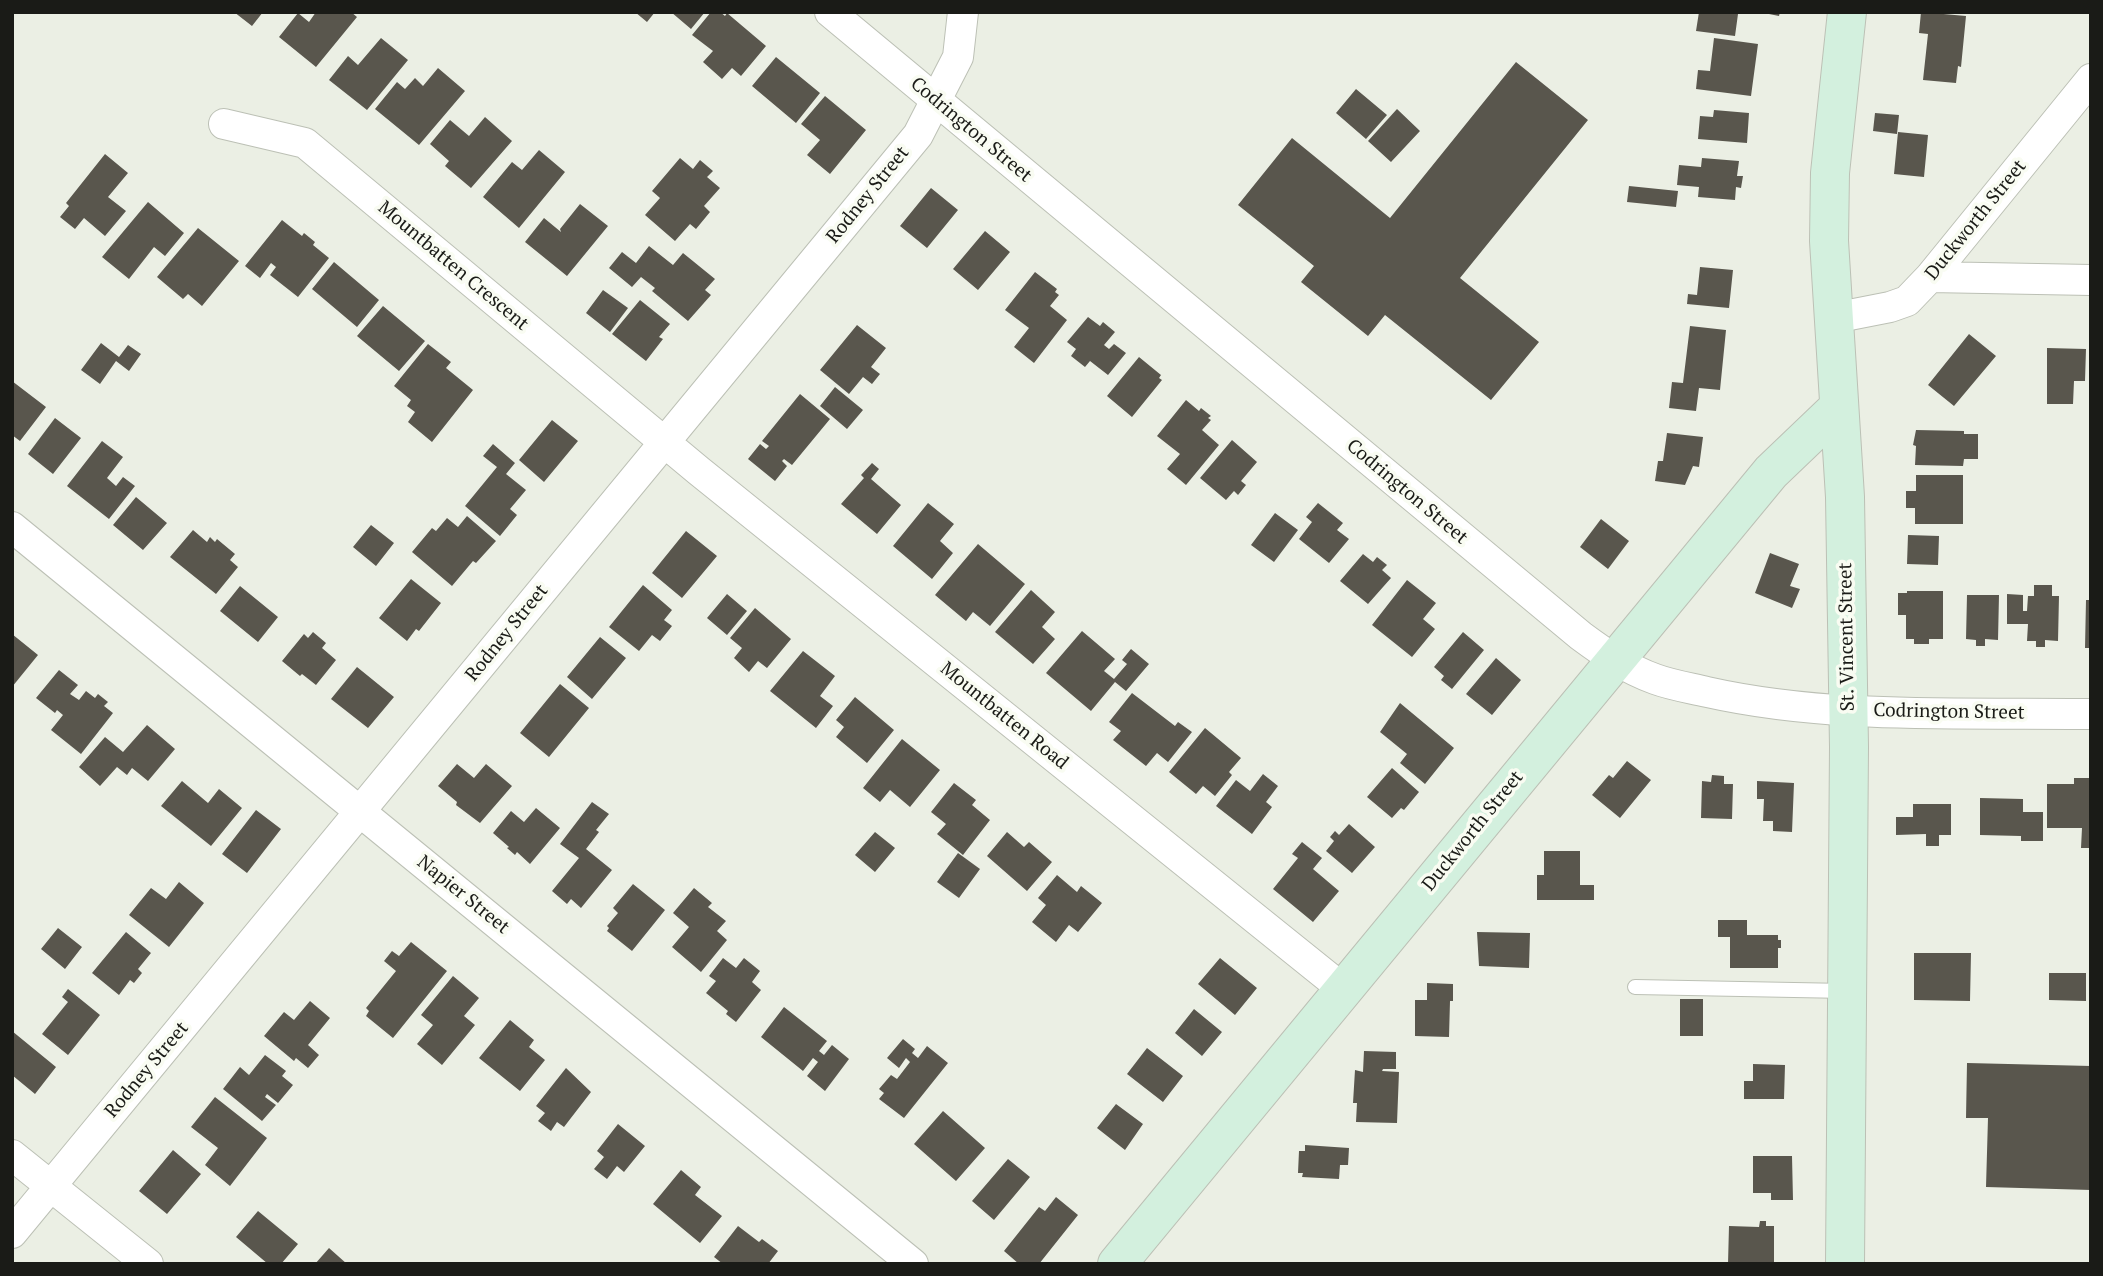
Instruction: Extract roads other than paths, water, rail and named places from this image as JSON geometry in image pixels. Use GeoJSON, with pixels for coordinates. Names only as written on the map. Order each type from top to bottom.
{"type":"FeatureCollection","features":[{"type":"Feature","properties":{"kind":"main road","name":"St. Vincent Street"},"geometry":{"type":"LineString","coordinates":[[1845,1264],[1848,710],[1846,497],[1829,241],[1830,173],[1847,12]]}},
{"type":"Feature","properties":{"kind":"main road","name":"Duckworth Street"},"geometry":{"type":"LineString","coordinates":[[1117,1264],[1771,472],[1839,407]]}},
{"type":"Feature","properties":{"kind":"street","name":"Codrington Street"},"geometry":{"type":"LineString","coordinates":[[830,12],[1614,660],[1654,679],[1735,698],[1805,709],[2091,713]]}},
{"type":"Feature","properties":{"kind":"street","name":"Rodney Street"},"geometry":{"type":"LineString","coordinates":[[12,1233],[918,135],[958,57],[963,12]]}},
{"type":"Feature","properties":{"kind":"street","name":"Duckworth Street"},"geometry":{"type":"LineString","coordinates":[[1834,318],[1890,307],[1907,300],[1930,277],[2091,79]]}},
{"type":"Feature","properties":{"kind":"street","name":"Mountbatten Crescent"},"geometry":{"type":"LineString","coordinates":[[224,124],[305,144],[665,442]]}},
{"type":"Feature","properties":{"kind":"street"},"geometry":{"type":"LineString","coordinates":[[1930,277],[2091,280]]}},
{"type":"Feature","properties":{"kind":"street","name":"Mountbatten Road"},"geometry":{"type":"LineString","coordinates":[[665,442],[1343,989]]}},
{"type":"Feature","properties":{"kind":"street","name":"Napier Street"},"geometry":{"type":"LineString","coordinates":[[12,527],[913,1264]]}},
{"type":"Feature","properties":{"kind":"street"},"geometry":{"type":"LineString","coordinates":[[12,1155],[148,1264]]}},
{"type":"Feature","properties":{"kind":"lane"},"geometry":{"type":"LineString","coordinates":[[1635,988],[1847,992]]}}]}
